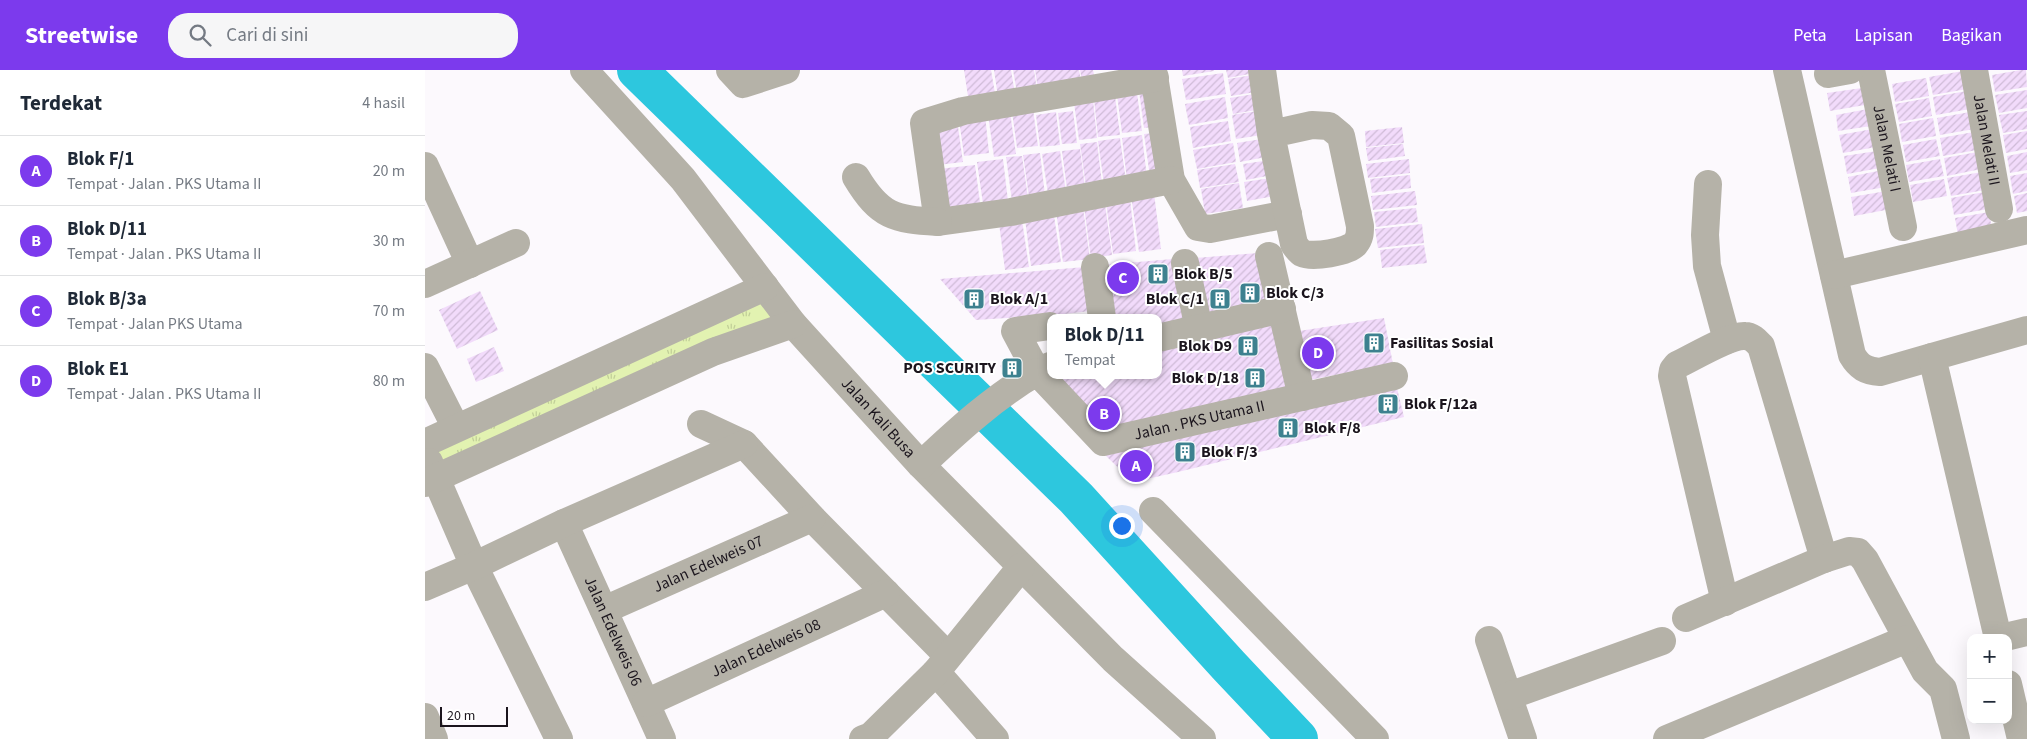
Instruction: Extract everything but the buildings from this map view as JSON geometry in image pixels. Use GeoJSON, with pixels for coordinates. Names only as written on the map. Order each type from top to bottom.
{"type":"FeatureCollection","features":[{"type":"Feature","properties":{"kind":"street"},"geometry":{"type":"LineString","coordinates":[[730,70],[743,84],[786,70]]}},
{"type":"Feature","properties":{"kind":"street"},"geometry":{"type":"LineString","coordinates":[[1262,70],[1271,134],[1294,244],[1301,253],[1317,256],[1347,249],[1354,245],[1361,236],[1360,226],[1341,136],[1329,126],[1312,125],[1271,134]]}},
{"type":"Feature","properties":{"kind":"street"},"geometry":{"type":"LineString","coordinates":[[1787,70],[1852,355],[1859,365],[1867,370],[1880,372],[2027,330]]}},
{"type":"Feature","properties":{"kind":"street","name":"Jalan Melati I"},"geometry":{"type":"LineString","coordinates":[[1871,70],[1903,227]]}},
{"type":"Feature","properties":{"kind":"street","name":"Jalan Melati II"},"geometry":{"type":"LineString","coordinates":[[1974,70],[1999,209]]}},
{"type":"Feature","properties":{"kind":"street","name":"Jalan Kali Busa"},"geometry":{"type":"LineString","coordinates":[[591,72],[683,179],[793,324],[921,465],[1113,660],[1202,739]]}},
{"type":"Feature","properties":{"kind":"street"},"geometry":{"type":"LineString","coordinates":[[938,222],[924,123],[963,111],[1154,74],[1171,180],[1198,228],[1210,229],[1288,214]]}},
{"type":"Feature","properties":{"kind":"street"},"geometry":{"type":"LineString","coordinates":[[425,166],[470,264]]}},
{"type":"Feature","properties":{"kind":"street"},"geometry":{"type":"LineString","coordinates":[[856,177],[871,198],[882,210],[891,216],[902,219],[938,222],[1011,212],[1171,180]]}},
{"type":"Feature","properties":{"kind":"street"},"geometry":{"type":"LineString","coordinates":[[1708,184],[1705,235],[1707,266],[1727,340]]}},
{"type":"Feature","properties":{"kind":"street"},"geometry":{"type":"LineString","coordinates":[[1834,275],[2027,230]]}},
{"type":"Feature","properties":{"kind":"street"},"geometry":{"type":"LineString","coordinates":[[425,284],[516,243]]}},
{"type":"Feature","properties":{"kind":"street"},"geometry":{"type":"LineString","coordinates":[[1269,256],[1302,397]]}},
{"type":"Feature","properties":{"kind":"street"},"geometry":{"type":"LineString","coordinates":[[1185,263],[1199,329]]}},
{"type":"Feature","properties":{"kind":"street"},"geometry":{"type":"LineString","coordinates":[[1095,267],[1101,314]]}},
{"type":"Feature","properties":{"kind":"street"},"geometry":{"type":"LineString","coordinates":[[425,443],[765,287]]}},
{"type":"Feature","properties":{"kind":"street"},"geometry":{"type":"LineString","coordinates":[[1162,337],[1282,309]]}},
{"type":"Feature","properties":{"kind":"street"},"geometry":{"type":"LineString","coordinates":[[431,481],[713,352],[793,324]]}},
{"type":"Feature","properties":{"kind":"street"},"geometry":{"type":"LineString","coordinates":[[921,465],[957,431],[1013,386],[1044,369],[1015,331],[1047,326]]}},
{"type":"Feature","properties":{"kind":"street"},"geometry":{"type":"LineString","coordinates":[[1725,602],[1671,376],[1677,365],[1727,340],[1745,336],[1754,339],[1761,346],[1824,559]]}},
{"type":"Feature","properties":{"kind":"street"},"geometry":{"type":"LineString","coordinates":[[1932,357],[1998,634]]}},
{"type":"Feature","properties":{"kind":"street"},"geometry":{"type":"LineString","coordinates":[[425,366],[456,428]]}},
{"type":"Feature","properties":{"kind":"street","name":"Jalan . PKS Utama II"},"geometry":{"type":"LineString","coordinates":[[1052,379],[1103,442],[1394,376]]}},
{"type":"Feature","properties":{"kind":"street"},"geometry":{"type":"LineString","coordinates":[[701,424],[744,444],[885,593],[942,664],[995,739]]}},
{"type":"Feature","properties":{"kind":"street"},"geometry":{"type":"LineString","coordinates":[[425,586],[474,566],[564,523],[744,444]]}},
{"type":"Feature","properties":{"kind":"street"},"geometry":{"type":"LineString","coordinates":[[425,451],[431,481],[559,739]]}},
{"type":"Feature","properties":{"kind":"street"},"geometry":{"type":"LineString","coordinates":[[1153,511],[1375,739]]}},
{"type":"Feature","properties":{"kind":"street","name":"Jalan Edelweis 07"},"geometry":{"type":"LineString","coordinates":[[604,610],[812,518]]}},
{"type":"Feature","properties":{"kind":"street","name":"Jalan Edelweis 06"},"geometry":{"type":"LineString","coordinates":[[564,523],[662,739]]}},
{"type":"Feature","properties":{"kind":"street"},"geometry":{"type":"LineString","coordinates":[[1686,618],[1824,559],[1849,551],[1858,552],[1865,560],[1925,671],[1943,689],[1957,739]]}},
{"type":"Feature","properties":{"kind":"street"},"geometry":{"type":"LineString","coordinates":[[863,739],[871,736],[942,664],[1021,568]]}},
{"type":"Feature","properties":{"kind":"street","name":"Jalan Edelweis 08"},"geometry":{"type":"LineString","coordinates":[[646,703],[885,593]]}},
{"type":"Feature","properties":{"kind":"street"},"geometry":{"type":"LineString","coordinates":[[2012,635],[2027,632]]}},
{"type":"Feature","properties":{"kind":"street"},"geometry":{"type":"LineString","coordinates":[[1667,739],[1907,639]]}},
{"type":"Feature","properties":{"kind":"street"},"geometry":{"type":"LineString","coordinates":[[1489,640],[1523,739]]}},
{"type":"Feature","properties":{"kind":"street"},"geometry":{"type":"LineString","coordinates":[[1509,696],[1662,641]]}},
{"type":"Feature","properties":{"kind":"street"},"geometry":{"type":"LineString","coordinates":[[2012,701],[2021,739],[2027,738]]}},
{"type":"Feature","properties":{"kind":"street"},"geometry":{"type":"LineString","coordinates":[[425,717],[435,739]]}},
{"type":"Feature","properties":{"kind":"green space"},"geometry":{"type":"Polygon","coordinates":[[[765,287],[793,324],[425,483],[425,443],[765,287]]]}},
{"type":"Feature","properties":{"kind":"waterway"},"geometry":{"type":"LineString","coordinates":[[637,70],[1076,498],[1298,739]]}},
{"type":"Feature","properties":{"kind":"place","name":"Blok B/5"},"geometry":{"type":"Point","coordinates":[1158,274]}},
{"type":"Feature","properties":{"kind":"place","name":"Blok B/3a"},"geometry":{"type":"Point","coordinates":[1123,278]}},
{"type":"Feature","properties":{"kind":"place","name":"Blok C/3"},"geometry":{"type":"Point","coordinates":[1250,293]}},
{"type":"Feature","properties":{"kind":"place","name":"Blok A/1"},"geometry":{"type":"Point","coordinates":[974,299]}},
{"type":"Feature","properties":{"kind":"place","name":"Blok C/1"},"geometry":{"type":"Point","coordinates":[1220,299]}},
{"type":"Feature","properties":{"kind":"place","name":"Fasilitas Sosial"},"geometry":{"type":"Point","coordinates":[1374,343]}},
{"type":"Feature","properties":{"kind":"place","name":"Blok D9"},"geometry":{"type":"Point","coordinates":[1248,346]}},
{"type":"Feature","properties":{"kind":"place","name":"Blok E1"},"geometry":{"type":"Point","coordinates":[1318,353]}},
{"type":"Feature","properties":{"kind":"place","name":"POS SCURITY"},"geometry":{"type":"Point","coordinates":[1012,368]}},
{"type":"Feature","properties":{"kind":"place","name":"Blok D/18"},"geometry":{"type":"Point","coordinates":[1255,378]}},
{"type":"Feature","properties":{"kind":"place","name":"Blok F/12a"},"geometry":{"type":"Point","coordinates":[1388,404]}},
{"type":"Feature","properties":{"kind":"place","name":"Blok D/11"},"geometry":{"type":"Point","coordinates":[1104,414]}},
{"type":"Feature","properties":{"kind":"place","name":"Blok F/8"},"geometry":{"type":"Point","coordinates":[1288,428]}},
{"type":"Feature","properties":{"kind":"place","name":"Blok F/3"},"geometry":{"type":"Point","coordinates":[1185,452]}},
{"type":"Feature","properties":{"kind":"place","name":"Blok F/1"},"geometry":{"type":"Point","coordinates":[1136,466]}}]}
